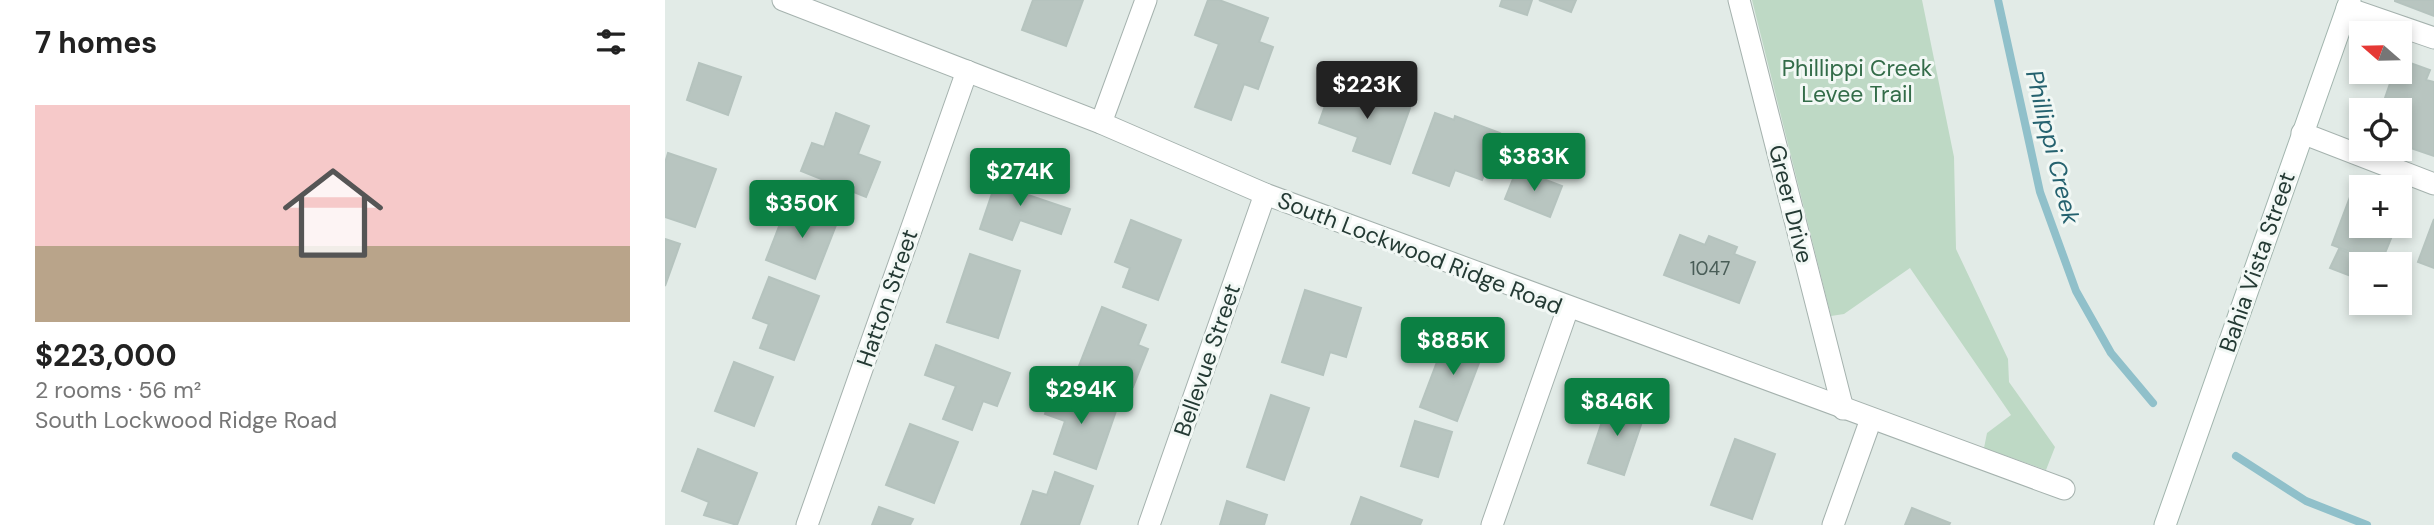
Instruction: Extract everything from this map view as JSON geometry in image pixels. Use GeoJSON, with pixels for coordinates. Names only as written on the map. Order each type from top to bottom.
{"type":"FeatureCollection","features":[{"type":"Feature","properties":{"kind":"street","name":"South Lockwood Ridge Road"},"geometry":{"type":"LineString","coordinates":[[783,0],[1101,123],[1265,194],[2064,489]]}},
{"type":"Feature","properties":{"kind":"street"},"geometry":{"type":"LineString","coordinates":[[1101,123],[1146,0]]}},
{"type":"Feature","properties":{"kind":"street","name":"Greer Drive"},"geometry":{"type":"LineString","coordinates":[[1739,0],[1843,409]]}},
{"type":"Feature","properties":{"kind":"street"},"geometry":{"type":"LineString","coordinates":[[2349,4],[2434,38]]}},
{"type":"Feature","properties":{"kind":"street","name":"Bahia Vista Street"},"geometry":{"type":"LineString","coordinates":[[2165,525],[2349,4]]}},
{"type":"Feature","properties":{"kind":"street","name":"Hatton Street"},"geometry":{"type":"LineString","coordinates":[[807,525],[967,71]]}},
{"type":"Feature","properties":{"kind":"street"},"geometry":{"type":"LineString","coordinates":[[2302,133],[2434,184]]}},
{"type":"Feature","properties":{"kind":"street","name":"Bellevue Street"},"geometry":{"type":"LineString","coordinates":[[1149,525],[1265,194]]}},
{"type":"Feature","properties":{"kind":"street"},"geometry":{"type":"LineString","coordinates":[[1492,525],[1568,308]]}},
{"type":"Feature","properties":{"kind":"street"},"geometry":{"type":"LineString","coordinates":[[1833,525],[1871,419]]}},
{"type":"Feature","properties":{"kind":"green space","name":"Phillippi Creek Levee Trail"},"geometry":{"type":"Polygon","coordinates":[[[1752,0],[1922,0],[1954,157],[1956,249],[2008,359],[2009,382],[2055,447],[2046,470],[1984,448],[1987,433],[2011,415],[1910,268],[1844,314],[1831,316],[1752,0]]]}},
{"type":"Feature","properties":{"kind":"building"},"geometry":{"type":"Polygon","coordinates":[[[1033,0],[1083,0],[1066,46],[1022,30],[1033,0]]]}},
{"type":"Feature","properties":{"kind":"building"},"geometry":{"type":"Polygon","coordinates":[[[1208,0],[1219,0],[1268,18],[1259,42],[1273,47],[1258,89],[1244,84],[1231,120],[1195,107],[1219,44],[1195,35],[1208,0]]]}},
{"type":"Feature","properties":{"kind":"building"},"geometry":{"type":"Polygon","coordinates":[[[1502,0],[1532,0],[1527,15],[1500,6],[1502,0]]]}},
{"type":"Feature","properties":{"kind":"building"},"geometry":{"type":"Polygon","coordinates":[[[1539,0],[1576,0],[1571,12],[1539,0]]]}},
{"type":"Feature","properties":{"kind":"building"},"geometry":{"type":"Polygon","coordinates":[[[2395,0],[2434,0],[2434,16],[2395,1],[2395,0]]]}},
{"type":"Feature","properties":{"kind":"building"},"geometry":{"type":"Polygon","coordinates":[[[699,63],[741,77],[728,115],[687,100],[699,63]]]}},
{"type":"Feature","properties":{"kind":"building"},"geometry":{"type":"Polygon","coordinates":[[[2412,64],[2430,70],[2426,80],[2434,82],[2434,156],[2412,148],[2412,98],[2385,98],[2390,84],[2412,84],[2412,64]]]}},
{"type":"Feature","properties":{"kind":"building"},"geometry":{"type":"Polygon","coordinates":[[[1332,86],[1371,100],[1374,92],[1411,105],[1390,164],[1353,151],[1358,137],[1319,123],[1332,86]]]}},
{"type":"Feature","properties":{"kind":"building"},"geometry":{"type":"Polygon","coordinates":[[[836,113],[869,126],[858,154],[880,162],[866,197],[801,171],[812,143],[824,147],[836,113]]]}},
{"type":"Feature","properties":{"kind":"building"},"geometry":{"type":"Polygon","coordinates":[[[1435,113],[1454,120],[1455,116],[1500,133],[1482,180],[1455,170],[1449,186],[1413,173],[1435,113]]]}},
{"type":"Feature","properties":{"kind":"building"},"geometry":{"type":"Polygon","coordinates":[[[668,153],[716,169],[695,227],[665,217],[665,163],[668,153]]]}},
{"type":"Feature","properties":{"kind":"building"},"geometry":{"type":"Polygon","coordinates":[[[1517,169],[1562,186],[1550,217],[1505,199],[1517,169]]]}},
{"type":"Feature","properties":{"kind":"building"},"geometry":{"type":"Polygon","coordinates":[[[1000,170],[1033,181],[1028,195],[1070,209],[1061,234],[1020,220],[1012,240],[980,229],[1000,170]]]}},
{"type":"Feature","properties":{"kind":"building"},"geometry":{"type":"Polygon","coordinates":[[[2349,200],[2349,238],[2391,238],[2385,252],[2351,252],[2332,245],[2349,200]]]}},
{"type":"Feature","properties":{"kind":"building"},"geometry":{"type":"Polygon","coordinates":[[[793,202],[838,220],[815,279],[766,260],[787,206],[791,208],[793,202]]]}},
{"type":"Feature","properties":{"kind":"building"},"geometry":{"type":"Polygon","coordinates":[[[2434,219],[2434,268],[2418,262],[2434,219]]]}},
{"type":"Feature","properties":{"kind":"building"},"geometry":{"type":"Polygon","coordinates":[[[1131,220],[1181,240],[1158,300],[1123,287],[1130,268],[1115,262],[1131,220]]]}},
{"type":"Feature","properties":{"kind":"building"},"geometry":{"type":"Polygon","coordinates":[[[1680,235],[1705,245],[1709,236],[1737,247],[1734,254],[1755,262],[1739,303],[1664,275],[1680,235]]]}},
{"type":"Feature","properties":{"kind":"building"},"geometry":{"type":"Polygon","coordinates":[[[665,239],[680,244],[665,286],[665,239]]]}},
{"type":"Feature","properties":{"kind":"building"},"geometry":{"type":"Polygon","coordinates":[[[2339,249],[2349,253],[2349,275],[2330,268],[2339,249]]]}},
{"type":"Feature","properties":{"kind":"building"},"geometry":{"type":"Polygon","coordinates":[[[970,254],[1020,271],[998,338],[947,322],[970,254]]]}},
{"type":"Feature","properties":{"kind":"building"},"geometry":{"type":"Polygon","coordinates":[[[769,277],[819,296],[794,360],[760,348],[769,324],[753,318],[769,277]]]}},
{"type":"Feature","properties":{"kind":"building"},"geometry":{"type":"Polygon","coordinates":[[[1305,290],[1361,308],[1346,357],[1330,352],[1323,375],[1282,362],[1305,290]]]}},
{"type":"Feature","properties":{"kind":"building"},"geometry":{"type":"Polygon","coordinates":[[[1102,307],[1146,325],[1138,345],[1148,349],[1133,387],[1079,366],[1102,307]]]}},
{"type":"Feature","properties":{"kind":"building"},"geometry":{"type":"Polygon","coordinates":[[[1448,333],[1485,347],[1457,421],[1420,407],[1448,333]]]}},
{"type":"Feature","properties":{"kind":"building"},"geometry":{"type":"Polygon","coordinates":[[[936,345],[1010,373],[997,406],[983,401],[972,430],[943,419],[956,386],[925,375],[936,345]]]}},
{"type":"Feature","properties":{"kind":"building"},"geometry":{"type":"Polygon","coordinates":[[[734,362],[773,377],[754,426],[715,411],[734,362]]]}},
{"type":"Feature","properties":{"kind":"building"},"geometry":{"type":"Polygon","coordinates":[[[1055,386],[1117,408],[1096,469],[1054,454],[1065,421],[1045,414],[1055,386]]]}},
{"type":"Feature","properties":{"kind":"building"},"geometry":{"type":"Polygon","coordinates":[[[1271,395],[1309,408],[1284,480],[1247,467],[1271,395]]]}},
{"type":"Feature","properties":{"kind":"building"},"geometry":{"type":"Polygon","coordinates":[[[1609,401],[1645,413],[1624,475],[1588,463],[1609,401]]]}},
{"type":"Feature","properties":{"kind":"building"},"geometry":{"type":"Polygon","coordinates":[[[1415,421],[1452,432],[1438,477],[1401,466],[1415,421]]]}},
{"type":"Feature","properties":{"kind":"building"},"geometry":{"type":"Polygon","coordinates":[[[910,424],[958,442],[934,503],[886,485],[910,424]]]}},
{"type":"Feature","properties":{"kind":"building"},"geometry":{"type":"Polygon","coordinates":[[[1735,439],[1775,454],[1752,519],[1711,505],[1735,439]]]}},
{"type":"Feature","properties":{"kind":"building"},"geometry":{"type":"Polygon","coordinates":[[[698,449],[757,473],[737,525],[704,515],[709,502],[682,491],[698,449]]]}},
{"type":"Feature","properties":{"kind":"building"},"geometry":{"type":"Polygon","coordinates":[[[1055,472],[1093,486],[1079,525],[1021,525],[1033,491],[1047,495],[1055,472]]]}},
{"type":"Feature","properties":{"kind":"building"},"geometry":{"type":"Polygon","coordinates":[[[1361,497],[1422,520],[1420,525],[1351,525],[1361,497]]]}},
{"type":"Feature","properties":{"kind":"building"},"geometry":{"type":"Polygon","coordinates":[[[1227,501],[1267,515],[1264,525],[1220,525],[1227,501]]]}},
{"type":"Feature","properties":{"kind":"building"},"geometry":{"type":"Polygon","coordinates":[[[879,507],[913,519],[910,525],[872,525],[879,507]]]}},
{"type":"Feature","properties":{"kind":"building"},"geometry":{"type":"Polygon","coordinates":[[[1912,508],[1950,523],[1905,525],[1912,508]]]}},
{"type":"Feature","properties":{"kind":"waterway","name":"Phillippi Creek"},"geometry":{"type":"LineString","coordinates":[[1998,0],[2040,192],[2076,291],[2111,353],[2153,403]]}},
{"type":"Feature","properties":{"kind":"waterway","name":"Phillippi Creek"},"geometry":{"type":"LineString","coordinates":[[2236,456],[2306,501],[2367,525]]}}]}
